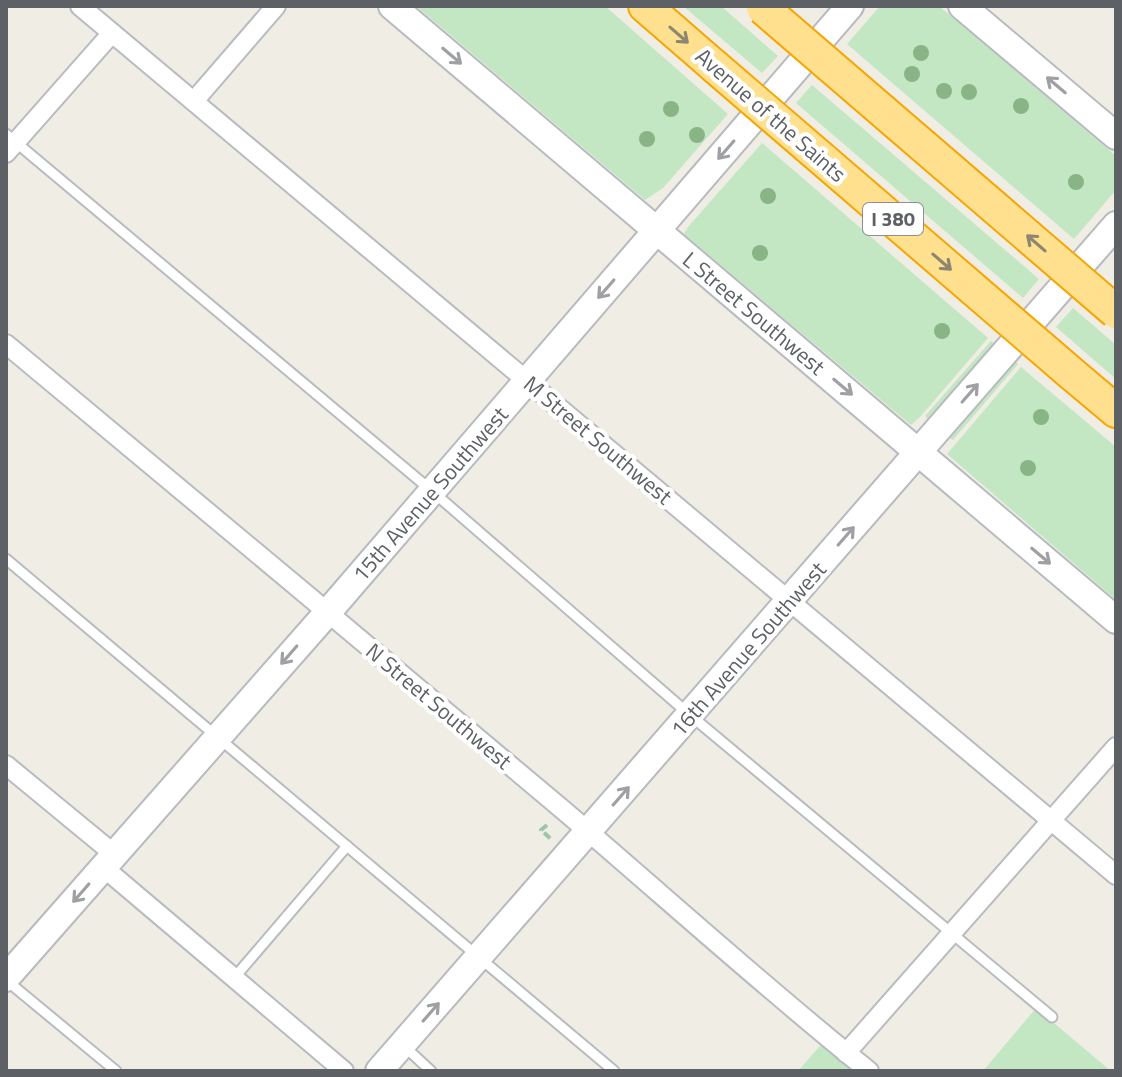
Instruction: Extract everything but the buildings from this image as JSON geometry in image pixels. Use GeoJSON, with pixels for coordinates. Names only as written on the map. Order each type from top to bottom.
{"type":"FeatureCollection","features":[{"type":"Feature","properties":{"kind":"highway","name":"Avenue of the Saints"},"geometry":{"type":"LineString","coordinates":[[645,6],[1116,411]]}},
{"type":"Feature","properties":{"kind":"highway"},"geometry":{"type":"LineString","coordinates":[[762,7],[1116,312]]}},
{"type":"Feature","properties":{"kind":"main road","name":"L Street Southwest"},"geometry":{"type":"LineString","coordinates":[[392,6],[1116,620]]}},
{"type":"Feature","properties":{"kind":"main road","name":"15th Avenue Southwest"},"geometry":{"type":"LineString","coordinates":[[6,979],[328,612],[850,6]]}},
{"type":"Feature","properties":{"kind":"main road"},"geometry":{"type":"LineString","coordinates":[[962,6],[1116,136]]}},
{"type":"Feature","properties":{"kind":"main road","name":"16th Avenue Southwest"},"geometry":{"type":"LineString","coordinates":[[379,1071],[1116,225]]}},
{"type":"Feature","properties":{"kind":"street","name":"M Street Southwest"},"geometry":{"type":"LineString","coordinates":[[80,6],[1116,875]]}},
{"type":"Feature","properties":{"kind":"street"},"geometry":{"type":"LineString","coordinates":[[194,101],[276,6]]}},
{"type":"Feature","properties":{"kind":"street"},"geometry":{"type":"LineString","coordinates":[[9,143],[112,33]]}},
{"type":"Feature","properties":{"kind":"street","name":"N Street Southwest"},"geometry":{"type":"LineString","coordinates":[[6,344],[328,612],[869,1071]]}},
{"type":"Feature","properties":{"kind":"street"},"geometry":{"type":"LineString","coordinates":[[846,1053],[1116,747]]}},
{"type":"Feature","properties":{"kind":"street"},"geometry":{"type":"LineString","coordinates":[[6,765],[234,978],[344,1071]]}},
{"type":"Feature","properties":{"kind":"lane"},"geometry":{"type":"LineString","coordinates":[[9,143],[432,491],[690,715],[1052,1017]]}},
{"type":"Feature","properties":{"kind":"lane"},"geometry":{"type":"LineString","coordinates":[[6,559],[611,1070]]}},
{"type":"Feature","properties":{"kind":"lane"},"geometry":{"type":"LineString","coordinates":[[234,978],[347,846]]}},
{"type":"Feature","properties":{"kind":"lane"},"geometry":{"type":"LineString","coordinates":[[6,979],[116,1071]]}},
{"type":"Feature","properties":{"kind":"lane"},"geometry":{"type":"LineString","coordinates":[[403,1045],[431,1071]]}},
{"type":"Feature","properties":{"kind":"path"},"geometry":{"type":"LineString","coordinates":[[547,825],[541,830],[552,840],[547,847]]}},
{"type":"Feature","properties":{"kind":"green space"},"geometry":{"type":"Polygon","coordinates":[[[416,6],[605,6],[728,114],[663,188],[645,200],[416,6]]]}},
{"type":"Feature","properties":{"kind":"green space"},"geometry":{"type":"Polygon","coordinates":[[[683,6],[721,6],[778,56],[762,73],[683,6]]]}},
{"type":"Feature","properties":{"kind":"green space"},"geometry":{"type":"Polygon","coordinates":[[[880,6],[939,6],[1116,156],[1116,190],[1074,239],[847,44],[880,6]]]}},
{"type":"Feature","properties":{"kind":"green space"},"geometry":{"type":"Polygon","coordinates":[[[812,85],[1039,279],[1023,298],[796,103],[812,85]]]}},
{"type":"Feature","properties":{"kind":"green space"},"geometry":{"type":"Polygon","coordinates":[[[762,143],[988,338],[911,425],[684,234],[762,143]]]}},
{"type":"Feature","properties":{"kind":"green space"},"geometry":{"type":"Polygon","coordinates":[[[1073,308],[1116,345],[1116,379],[1056,327],[1073,308]]]}},
{"type":"Feature","properties":{"kind":"green space"},"geometry":{"type":"Polygon","coordinates":[[[991,341],[996,345],[929,420],[925,416],[991,341]]]}},
{"type":"Feature","properties":{"kind":"green space"},"geometry":{"type":"Polygon","coordinates":[[[1014,360],[1018,364],[953,440],[950,438],[1014,360]]]}},
{"type":"Feature","properties":{"kind":"green space"},"geometry":{"type":"Polygon","coordinates":[[[1021,367],[1116,447],[1116,600],[947,454],[1021,367]]]}},
{"type":"Feature","properties":{"kind":"green space"},"geometry":{"type":"Polygon","coordinates":[[[1036,1008],[1111,1071],[983,1071],[1036,1008]]]}},
{"type":"Feature","properties":{"kind":"green space"},"geometry":{"type":"Polygon","coordinates":[[[827,1038],[869,1071],[798,1071],[827,1038]]]}}]}
